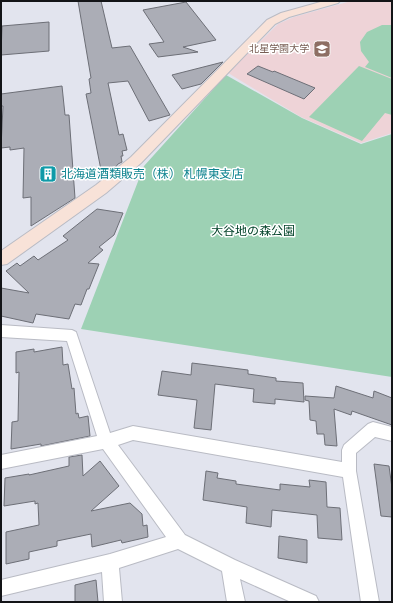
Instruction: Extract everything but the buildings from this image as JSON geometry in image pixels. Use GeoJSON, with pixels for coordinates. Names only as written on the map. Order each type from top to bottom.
{"type":"FeatureCollection","features":[{"type":"Feature","properties":{"kind":"street"},"geometry":{"type":"LineString","coordinates":[[1,259],[101,189],[136,160],[271,22],[285,15],[334,1]]}},
{"type":"Feature","properties":{"kind":"street"},"geometry":{"type":"LineString","coordinates":[[1,331],[72,336],[106,441],[179,541],[229,566],[310,602]]}},
{"type":"Feature","properties":{"kind":"street"},"geometry":{"type":"LineString","coordinates":[[370,602],[349,472],[349,450],[373,429],[392,434]]}},
{"type":"Feature","properties":{"kind":"street"},"geometry":{"type":"LineString","coordinates":[[1,462],[106,441],[133,433],[349,472]]}},
{"type":"Feature","properties":{"kind":"street"},"geometry":{"type":"LineString","coordinates":[[1,588],[110,562],[179,541]]}},
{"type":"Feature","properties":{"kind":"street"},"geometry":{"type":"LineString","coordinates":[[110,562],[113,602]]}},
{"type":"Feature","properties":{"kind":"street"},"geometry":{"type":"LineString","coordinates":[[229,566],[236,602]]}},
{"type":"Feature","properties":{"kind":"shaded area","name":"北星学園大学"},"geometry":{"type":"Polygon","coordinates":[[[351,1],[392,1],[392,133],[361,143],[301,117],[228,73],[278,24],[294,17],[351,1]]]}},
{"type":"Feature","properties":{"kind":"green space"},"geometry":{"type":"Polygon","coordinates":[[[382,25],[392,25],[392,78],[365,67],[369,62],[361,51],[360,42],[367,32],[382,25]]]}},
{"type":"Feature","properties":{"kind":"green space"},"geometry":{"type":"Polygon","coordinates":[[[359,66],[392,79],[392,115],[385,113],[362,141],[309,117],[359,66]]]}},
{"type":"Feature","properties":{"kind":"green space","name":"大谷地の森公園"},"geometry":{"type":"Polygon","coordinates":[[[226,75],[302,118],[361,144],[392,134],[392,377],[81,329],[144,166],[226,75]]]}},
{"type":"Feature","properties":{"kind":"place","name":"北星学園大学"},"geometry":{"type":"Point","coordinates":[322,49]}},
{"type":"Feature","properties":{"kind":"place","name":"北海道酒類販売（株） 札幌東支店"},"geometry":{"type":"Point","coordinates":[48,174]}}]}
